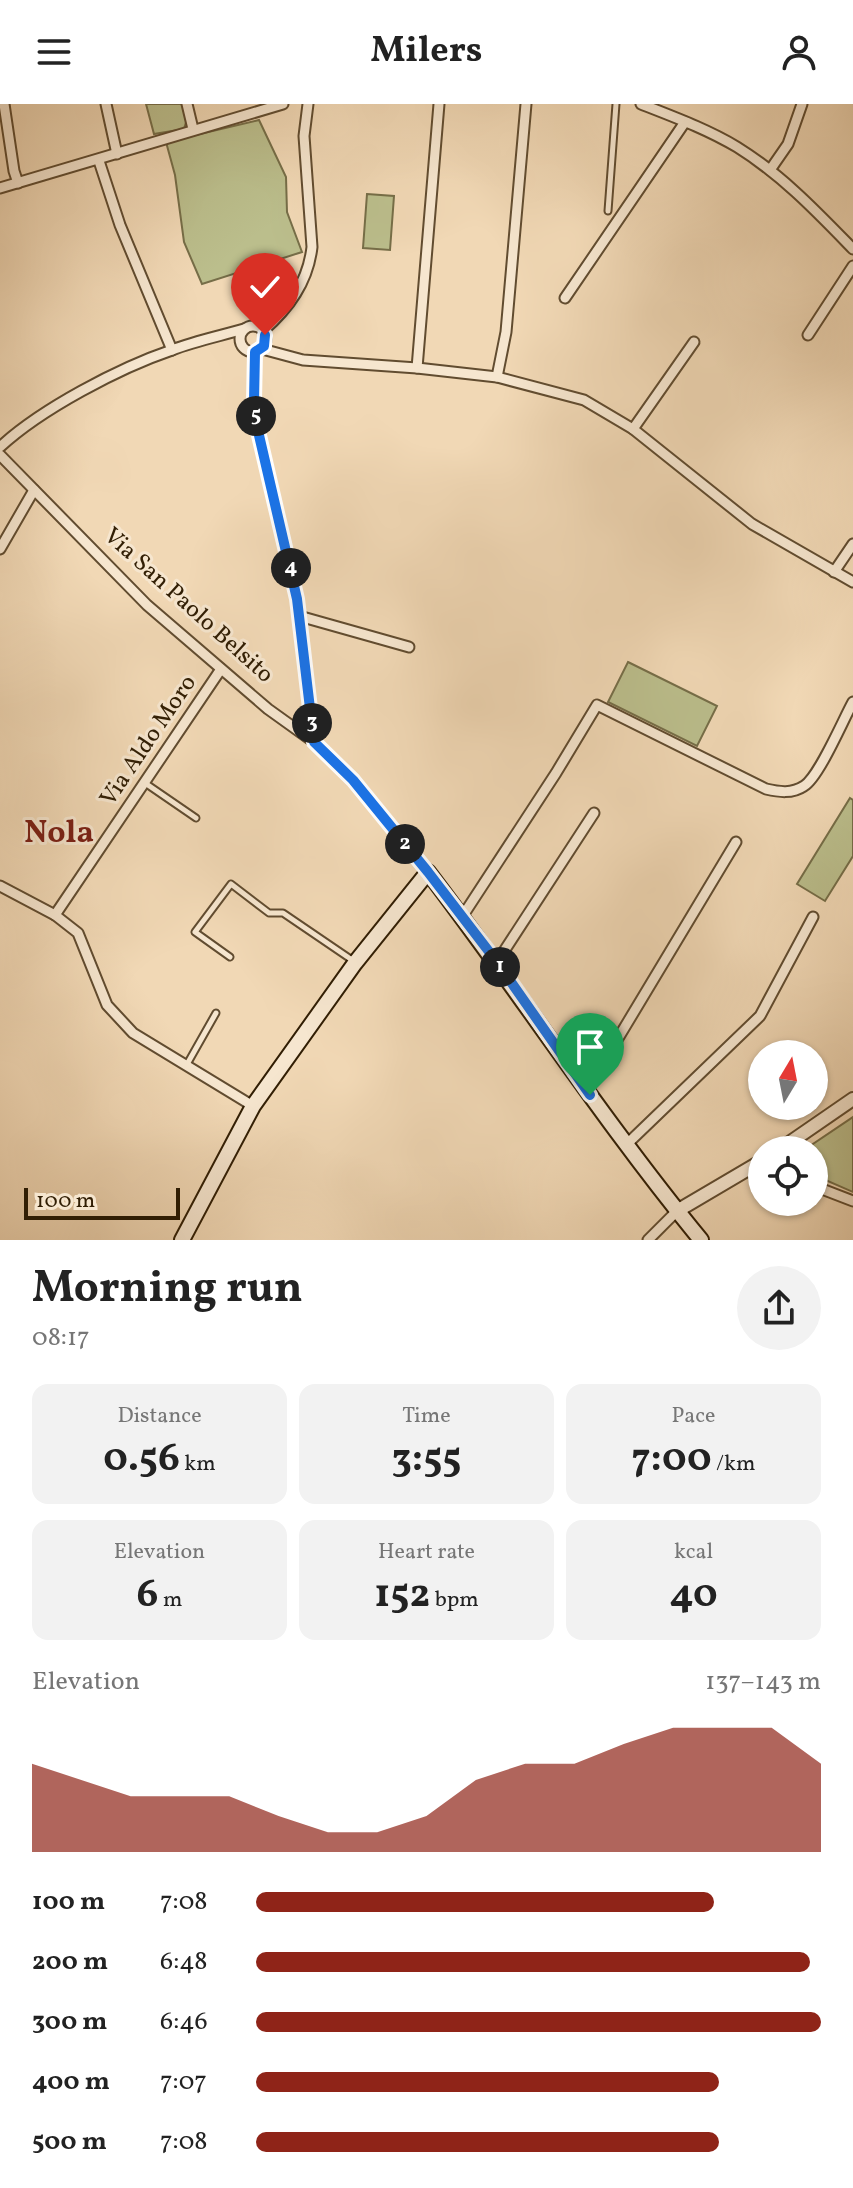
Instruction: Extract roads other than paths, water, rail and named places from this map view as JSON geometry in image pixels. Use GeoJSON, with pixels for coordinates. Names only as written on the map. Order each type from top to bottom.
{"type":"FeatureCollection","features":[{"type":"Feature","properties":{"kind":"main road","name":"Via San Paolo Belsito"},"geometry":{"type":"LineString","coordinates":[[428,872],[497,962],[626,1145],[701,1240]]}},
{"type":"Feature","properties":{"kind":"main road"},"geometry":{"type":"LineString","coordinates":[[182,1240],[253,1106],[355,963],[428,872]]}},
{"type":"Feature","properties":{"kind":"street"},"geometry":{"type":"LineString","coordinates":[[4,104],[18,183]]}},
{"type":"Feature","properties":{"kind":"street"},"geometry":{"type":"LineString","coordinates":[[106,104],[117,154]]}},
{"type":"Feature","properties":{"kind":"street"},"geometry":{"type":"LineString","coordinates":[[187,104],[193,129]]}},
{"type":"Feature","properties":{"kind":"street"},"geometry":{"type":"LineString","coordinates":[[0,188],[283,104]]}},
{"type":"Feature","properties":{"kind":"street"},"geometry":{"type":"LineString","coordinates":[[263,331],[295,297],[310,261],[312,247],[304,136],[308,104]]}},
{"type":"Feature","properties":{"kind":"street"},"geometry":{"type":"LineString","coordinates":[[417,368],[439,104]]}},
{"type":"Feature","properties":{"kind":"street"},"geometry":{"type":"LineString","coordinates":[[497,377],[506,332],[526,104]]}},
{"type":"Feature","properties":{"kind":"street"},"geometry":{"type":"LineString","coordinates":[[641,104],[736,147],[770,170],[853,249]]}},
{"type":"Feature","properties":{"kind":"street"},"geometry":{"type":"LineString","coordinates":[[770,170],[788,144],[802,104]]}},
{"type":"Feature","properties":{"kind":"street"},"geometry":{"type":"LineString","coordinates":[[565,298],[685,122]]}},
{"type":"Feature","properties":{"kind":"street"},"geometry":{"type":"LineString","coordinates":[[99,161],[120,225],[172,350]]}},
{"type":"Feature","properties":{"kind":"street"},"geometry":{"type":"LineString","coordinates":[[808,335],[853,266]]}},
{"type":"Feature","properties":{"kind":"street"},"geometry":{"type":"LineString","coordinates":[[0,447],[62,404],[121,371],[172,350],[253,326],[263,331],[266,339],[259,350],[254,401],[264,467],[284,537],[299,616],[314,742]]}},
{"type":"Feature","properties":{"kind":"street"},"geometry":{"type":"LineString","coordinates":[[244,329],[240,337],[241,345],[247,351],[259,350],[303,360],[497,377],[584,400],[633,429],[752,524],[853,582]]}},
{"type":"Feature","properties":{"kind":"street"},"geometry":{"type":"LineString","coordinates":[[633,429],[694,342]]}},
{"type":"Feature","properties":{"kind":"street","name":"Via San Paolo Belsito"},"geometry":{"type":"LineString","coordinates":[[0,455],[147,605],[268,709],[314,742],[353,780],[428,872]]}},
{"type":"Feature","properties":{"kind":"street"},"geometry":{"type":"LineString","coordinates":[[0,549],[34,490]]}},
{"type":"Feature","properties":{"kind":"street"},"geometry":{"type":"LineString","coordinates":[[834,572],[853,544]]}},
{"type":"Feature","properties":{"kind":"street"},"geometry":{"type":"LineString","coordinates":[[299,616],[409,647]]}},
{"type":"Feature","properties":{"kind":"street","name":"Via Aldo Moro"},"geometry":{"type":"LineString","coordinates":[[55,915],[221,669]]}},
{"type":"Feature","properties":{"kind":"street"},"geometry":{"type":"LineString","coordinates":[[462,917],[597,705],[766,789],[780,792],[800,789],[813,778],[853,702]]}},
{"type":"Feature","properties":{"kind":"street"},"geometry":{"type":"LineString","coordinates":[[497,962],[594,813]]}},
{"type":"Feature","properties":{"kind":"street"},"geometry":{"type":"LineString","coordinates":[[581,1081],[602,1065],[736,842]]}},
{"type":"Feature","properties":{"kind":"street"},"geometry":{"type":"LineString","coordinates":[[0,886],[55,915],[78,933],[107,1005],[133,1033],[253,1106]]}},
{"type":"Feature","properties":{"kind":"street"},"geometry":{"type":"LineString","coordinates":[[626,1145],[760,1016],[813,917]]}},
{"type":"Feature","properties":{"kind":"street"},"geometry":{"type":"LineString","coordinates":[[799,1136],[853,1099]]}},
{"type":"Feature","properties":{"kind":"street"},"geometry":{"type":"LineString","coordinates":[[648,1240],[677,1211],[748,1171]]}},
{"type":"Feature","properties":{"kind":"street"},"geometry":{"type":"LineString","coordinates":[[828,1191],[853,1201]]}},
{"type":"Feature","properties":{"kind":"lane"},"geometry":{"type":"LineString","coordinates":[[608,211],[616,104]]}},
{"type":"Feature","properties":{"kind":"lane"},"geometry":{"type":"LineString","coordinates":[[144,783],[196,818]]}},
{"type":"Feature","properties":{"kind":"lane"},"geometry":{"type":"LineString","coordinates":[[230,957],[195,932],[231,884],[269,913],[283,913],[355,963]]}},
{"type":"Feature","properties":{"kind":"lane"},"geometry":{"type":"LineString","coordinates":[[185,1067],[216,1013]]}},
{"type":"Feature","properties":{"kind":"district","name":"Nola"},"geometry":{"type":"Point","coordinates":[59,834]}}]}
